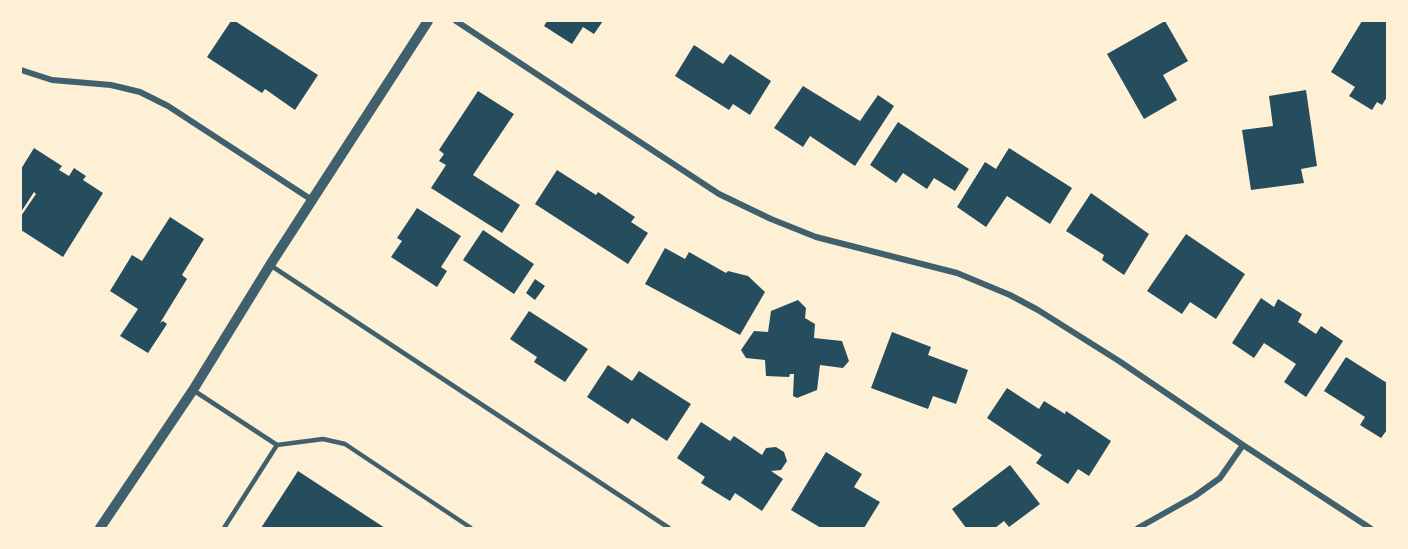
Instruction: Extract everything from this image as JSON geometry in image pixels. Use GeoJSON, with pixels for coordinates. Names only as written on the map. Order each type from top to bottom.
{"type":"FeatureCollection","features":[{"type":"Feature","properties":{"kind":"street"},"geometry":{"type":"LineString","coordinates":[[100,528],[193,390],[270,265],[428,21]]}},
{"type":"Feature","properties":{"kind":"street"},"geometry":{"type":"LineString","coordinates":[[456,21],[719,194],[816,237],[957,273],[1010,295],[1038,310],[1119,361],[1243,446],[1370,528]]}},
{"type":"Feature","properties":{"kind":"street"},"geometry":{"type":"LineString","coordinates":[[21,70],[52,80],[111,85],[140,92],[168,106],[312,200]]}},
{"type":"Feature","properties":{"kind":"street"},"geometry":{"type":"LineString","coordinates":[[1138,528],[1195,496],[1220,478],[1243,446]]}},
{"type":"Feature","properties":{"kind":"lane"},"geometry":{"type":"LineString","coordinates":[[270,265],[669,528]]}},
{"type":"Feature","properties":{"kind":"lane"},"geometry":{"type":"LineString","coordinates":[[193,390],[277,446],[323,439],[345,444],[471,528]]}},
{"type":"Feature","properties":{"kind":"lane"},"geometry":{"type":"LineString","coordinates":[[224,528],[277,446]]}},
{"type":"Feature","properties":{"kind":"building"},"geometry":{"type":"Polygon","coordinates":[[[231,21],[235,21],[318,75],[295,110],[265,89],[262,93],[207,57],[231,21]]]}},
{"type":"Feature","properties":{"kind":"building"},"geometry":{"type":"Polygon","coordinates":[[[547,21],[603,21],[594,34],[583,27],[572,44],[544,26],[547,21]]]}},
{"type":"Feature","properties":{"kind":"building"},"geometry":{"type":"Polygon","coordinates":[[[1165,21],[1188,61],[1163,75],[1177,100],[1144,119],[1107,54],[1165,21]]]}},
{"type":"Feature","properties":{"kind":"building"},"geometry":{"type":"Polygon","coordinates":[[[1362,21],[1387,22],[1387,97],[1382,105],[1377,102],[1372,110],[1349,96],[1355,87],[1331,72],[1362,21]]]}},
{"type":"Feature","properties":{"kind":"building"},"geometry":{"type":"Polygon","coordinates":[[[694,45],[723,64],[730,54],[771,81],[750,115],[733,104],[729,110],[675,76],[694,45]]]}},
{"type":"Feature","properties":{"kind":"building"},"geometry":{"type":"Polygon","coordinates":[[[803,86],[860,121],[878,95],[894,106],[855,166],[810,136],[803,147],[774,128],[803,86]]]}},
{"type":"Feature","properties":{"kind":"building"},"geometry":{"type":"Polygon","coordinates":[[[1306,90],[1317,166],[1301,169],[1304,183],[1251,190],[1242,130],[1273,126],[1269,96],[1306,90]]]}},
{"type":"Feature","properties":{"kind":"building"},"geometry":{"type":"Polygon","coordinates":[[[478,91],[514,114],[473,175],[520,205],[502,233],[431,188],[446,165],[439,161],[444,154],[439,150],[478,91]]]}},
{"type":"Feature","properties":{"kind":"building"},"geometry":{"type":"Polygon","coordinates":[[[898,122],[969,169],[955,191],[934,178],[927,189],[903,173],[896,183],[870,165],[898,122]]]}},
{"type":"Feature","properties":{"kind":"building"},"geometry":{"type":"Polygon","coordinates":[[[34,148],[62,166],[59,170],[69,176],[74,168],[86,176],[83,180],[103,193],[63,257],[21,230],[21,216],[36,194],[34,192],[21,212],[21,169],[34,148]]]}},
{"type":"Feature","properties":{"kind":"building"},"geometry":{"type":"Polygon","coordinates":[[[1009,148],[1072,188],[1050,224],[1007,196],[986,227],[957,207],[985,162],[996,169],[1009,148]]]}},
{"type":"Feature","properties":{"kind":"building"},"geometry":{"type":"Polygon","coordinates":[[[557,170],[596,195],[598,192],[635,217],[631,222],[648,233],[628,264],[535,204],[557,170]]]}},
{"type":"Feature","properties":{"kind":"building"},"geometry":{"type":"Polygon","coordinates":[[[1091,193],[1149,234],[1124,275],[1102,260],[1104,255],[1066,231],[1091,193]]]}},
{"type":"Feature","properties":{"kind":"building"},"geometry":{"type":"Polygon","coordinates":[[[417,208],[461,236],[441,267],[447,271],[437,287],[391,257],[402,241],[397,238],[417,208]]]}},
{"type":"Feature","properties":{"kind":"building"},"geometry":{"type":"Polygon","coordinates":[[[170,217],[204,239],[182,275],[187,279],[160,323],[163,321],[167,324],[148,353],[120,336],[138,309],[110,291],[132,255],[142,261],[170,217]]]}},
{"type":"Feature","properties":{"kind":"building"},"geometry":{"type":"Polygon","coordinates":[[[483,230],[534,264],[514,294],[463,260],[483,230]]]}},
{"type":"Feature","properties":{"kind":"building"},"geometry":{"type":"Polygon","coordinates":[[[1186,234],[1245,274],[1216,319],[1190,302],[1182,314],[1147,291],[1186,234]]]}},
{"type":"Feature","properties":{"kind":"building"},"geometry":{"type":"Polygon","coordinates":[[[665,248],[685,259],[689,252],[726,273],[728,271],[748,276],[765,292],[740,335],[645,284],[665,248]]]}},
{"type":"Feature","properties":{"kind":"building"},"geometry":{"type":"Polygon","coordinates":[[[535,279],[545,286],[535,300],[526,293],[535,279]]]}},
{"type":"Feature","properties":{"kind":"building"},"geometry":{"type":"Polygon","coordinates":[[[1261,298],[1274,307],[1278,299],[1302,314],[1298,322],[1316,334],[1321,326],[1343,341],[1306,397],[1284,382],[1296,364],[1264,343],[1254,358],[1232,343],[1261,298]]]}},
{"type":"Feature","properties":{"kind":"building"},"geometry":{"type":"Polygon","coordinates":[[[798,300],[806,308],[805,318],[815,324],[814,338],[842,341],[849,361],[843,368],[820,365],[817,390],[797,398],[793,396],[794,374],[790,374],[789,377],[766,376],[765,360],[746,358],[741,350],[754,331],[768,332],[771,311],[798,300]]]}},
{"type":"Feature","properties":{"kind":"building"},"geometry":{"type":"Polygon","coordinates":[[[529,311],[588,349],[565,382],[534,362],[537,357],[510,339],[529,311]]]}},
{"type":"Feature","properties":{"kind":"building"},"geometry":{"type":"Polygon","coordinates":[[[892,332],[931,347],[928,355],[968,370],[956,404],[933,396],[928,409],[871,388],[892,332]]]}},
{"type":"Feature","properties":{"kind":"building"},"geometry":{"type":"Polygon","coordinates":[[[1346,357],[1387,383],[1387,430],[1381,438],[1360,425],[1365,417],[1324,391],[1346,357]]]}},
{"type":"Feature","properties":{"kind":"building"},"geometry":{"type":"Polygon","coordinates":[[[608,365],[632,381],[639,371],[691,404],[667,441],[632,418],[628,424],[587,397],[608,365]]]}},
{"type":"Feature","properties":{"kind":"building"},"geometry":{"type":"Polygon","coordinates":[[[1007,388],[1039,409],[1044,401],[1065,414],[1066,411],[1111,441],[1089,476],[1078,469],[1068,484],[1036,463],[1042,455],[987,418],[1007,388]]]}},
{"type":"Feature","properties":{"kind":"building"},"geometry":{"type":"Polygon","coordinates":[[[701,422],[730,441],[734,436],[762,455],[766,448],[776,447],[784,452],[787,461],[781,470],[771,471],[783,479],[762,511],[735,493],[730,501],[701,483],[705,477],[677,458],[701,422]]]}},
{"type":"Feature","properties":{"kind":"building"},"geometry":{"type":"Polygon","coordinates":[[[826,452],[862,474],[854,487],[880,502],[864,528],[821,528],[791,510],[826,452]]]}},
{"type":"Feature","properties":{"kind":"building"},"geometry":{"type":"Polygon","coordinates":[[[1010,465],[1040,504],[1009,527],[1004,521],[995,528],[966,528],[952,509],[1010,465]]]}},
{"type":"Feature","properties":{"kind":"building"},"geometry":{"type":"Polygon","coordinates":[[[298,471],[385,528],[261,528],[298,471]]]}}]}
